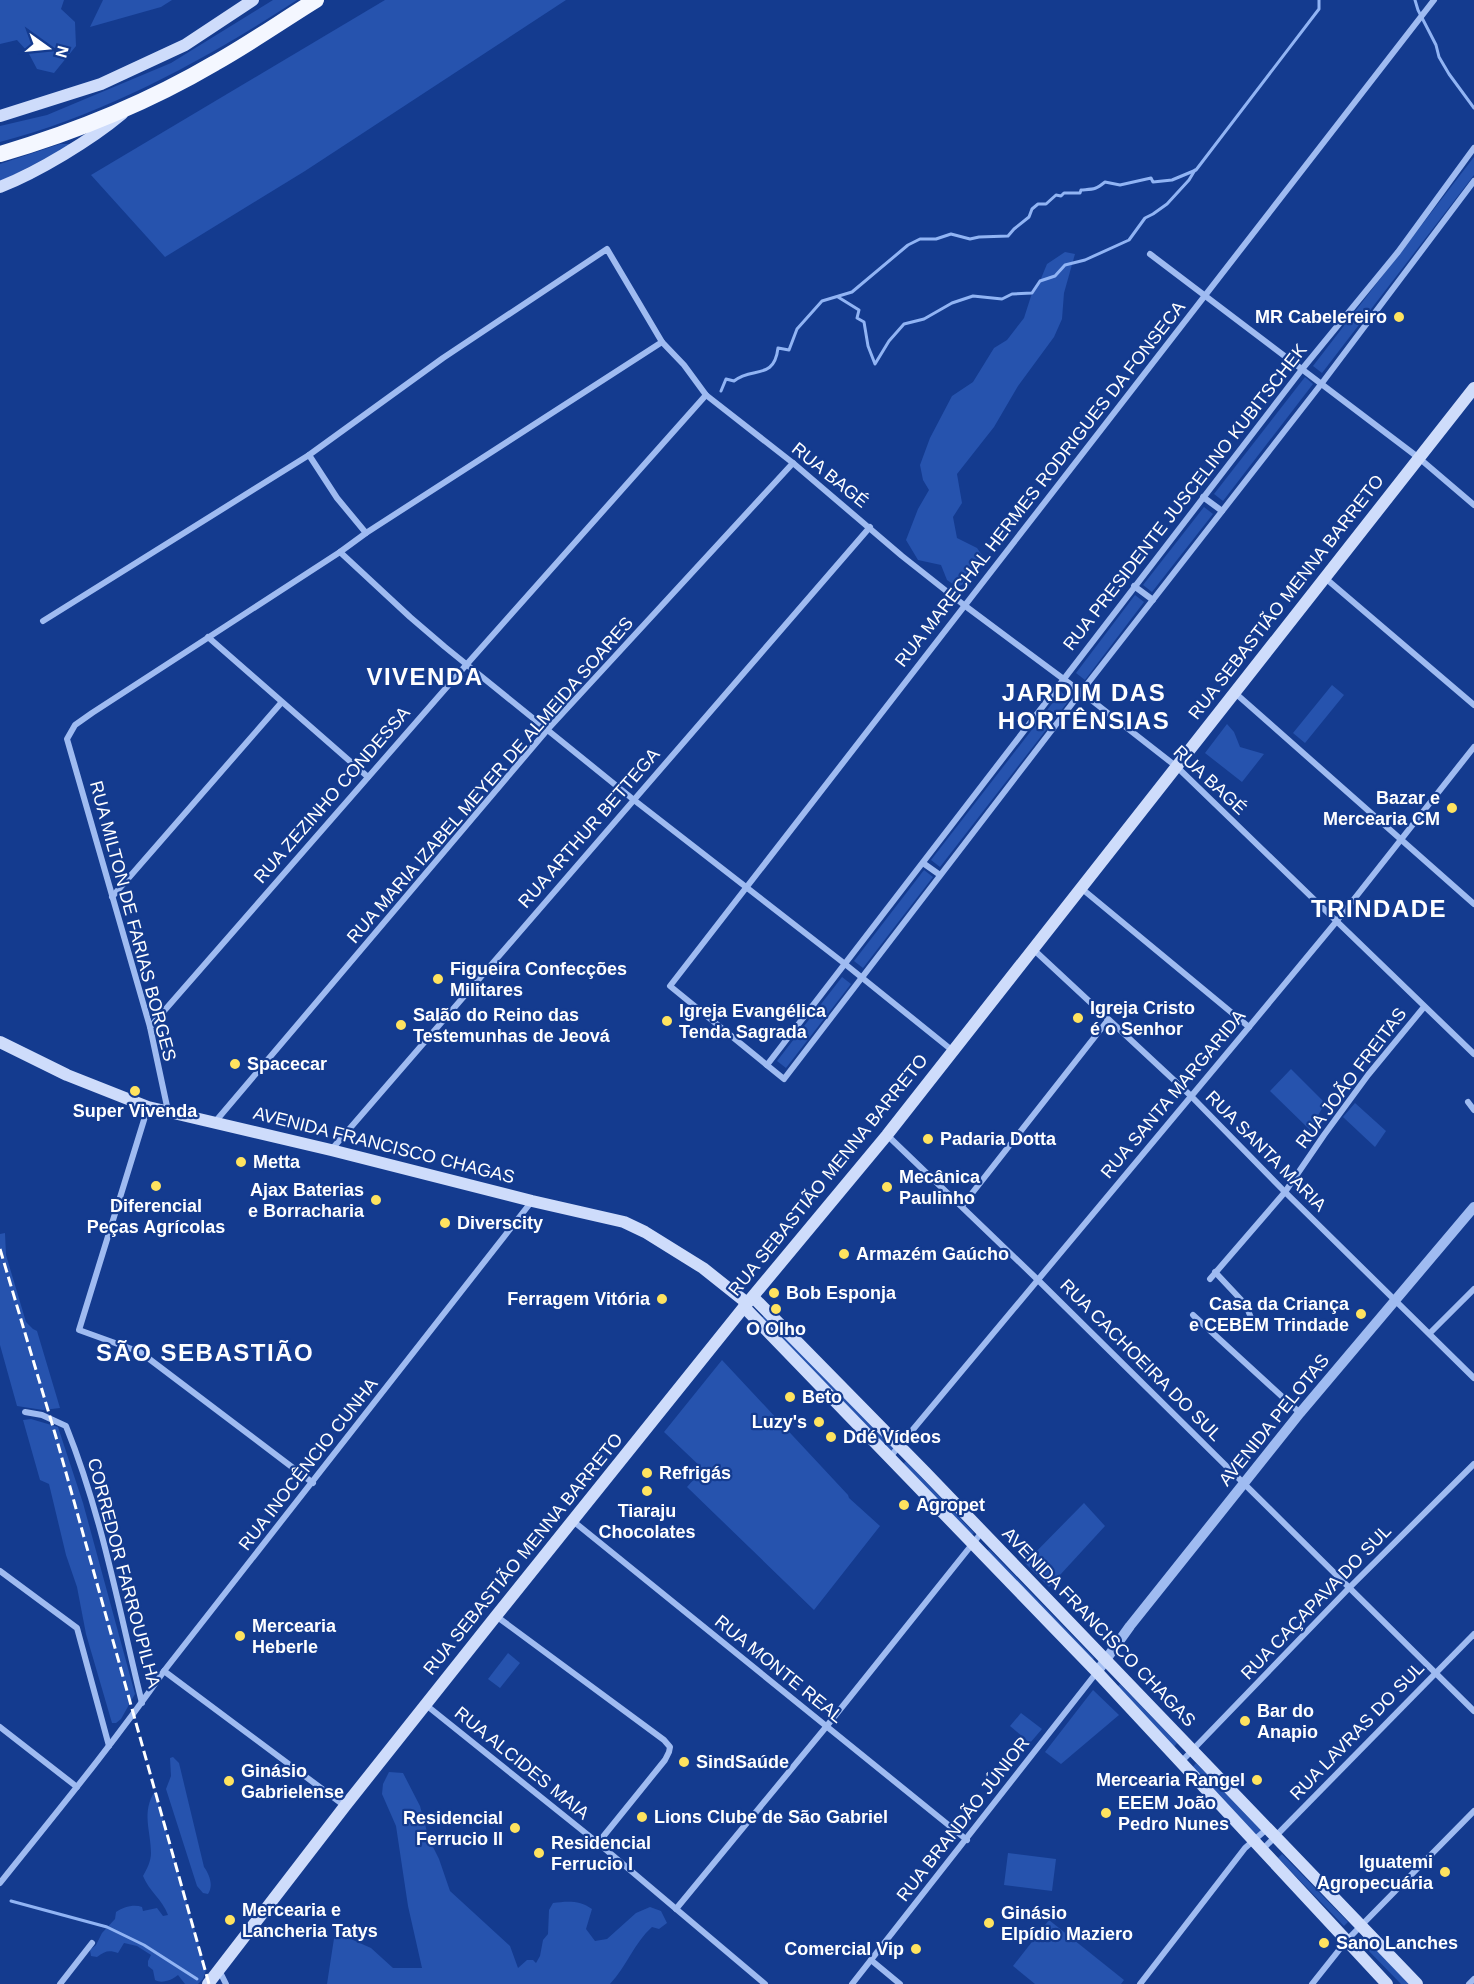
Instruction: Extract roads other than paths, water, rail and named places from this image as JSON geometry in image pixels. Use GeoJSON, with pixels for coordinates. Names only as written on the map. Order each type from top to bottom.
{"type":"FeatureCollection","features":[{"type":"Feature","properties":{"kind":"highway"},"geometry":{"type":"LineString","coordinates":[[0,154],[44,141],[128,108],[215,63],[316,0]]}},
{"type":"Feature","properties":{"kind":"main road"},"geometry":{"type":"LineString","coordinates":[[0,116],[101,84],[185,45],[253,0]]}},
{"type":"Feature","properties":{"kind":"main road"},"geometry":{"type":"LineString","coordinates":[[0,187],[40,167],[103,130],[128,108]]}},
{"type":"Feature","properties":{"kind":"main road","name":"RUA SEBASTIÃO MENNA BARRETO"},"geometry":{"type":"LineString","coordinates":[[208,1984],[345,1806],[496,1616],[748,1302],[887,1135],[1474,388]]}},
{"type":"Feature","properties":{"kind":"main road","name":"AVENIDA FRANCISCO CHAGAS"},"geometry":{"type":"LineString","coordinates":[[0,1042],[67,1075],[148,1107],[624,1222],[645,1232],[703,1268],[748,1302],[900,1446],[1417,1984]]}},
{"type":"Feature","properties":{"kind":"main road","name":"AVENIDA FRANCISCO CHAGAS"},"geometry":{"type":"LineString","coordinates":[[748,1302],[890,1457],[1097,1672],[1387,1984]]}},
{"type":"Feature","properties":{"kind":"street","name":"RUA MARECHAL HERMES RODRIGUES DA FONSECA"},"geometry":{"type":"LineString","coordinates":[[767,1065],[670,986],[1434,0]]}},
{"type":"Feature","properties":{"kind":"street","name":"RUA PRESIDENTE JUSCELINO KUBITSCHEK"},"geometry":{"type":"LineString","coordinates":[[1474,148],[1398,252],[1303,368],[767,1065],[784,1079],[1474,182]]}},
{"type":"Feature","properties":{"kind":"street","name":"RUA BAGÉ"},"geometry":{"type":"LineString","coordinates":[[309,455],[443,358],[607,249],[662,342],[684,365],[706,395],[793,463],[902,556],[964,605],[1177,767],[1474,1054]]}},
{"type":"Feature","properties":{"kind":"street"},"geometry":{"type":"LineString","coordinates":[[1150,254],[1322,382],[1419,458],[1474,505]]}},
{"type":"Feature","properties":{"kind":"street"},"geometry":{"type":"LineString","coordinates":[[368,777],[208,637],[662,342]]}},
{"type":"Feature","properties":{"kind":"street","name":"RUA ZEZINHO CONDESSA"},"geometry":{"type":"LineString","coordinates":[[150,1027],[706,395]]}},
{"type":"Feature","properties":{"kind":"street"},"geometry":{"type":"LineString","coordinates":[[43,621],[309,455],[337,498],[366,533]]}},
{"type":"Feature","properties":{"kind":"street","name":"RUA MARIA IZABEL MEYER DE ALMEIDA SOARES"},"geometry":{"type":"LineString","coordinates":[[215,1122],[548,729],[793,463]]}},
{"type":"Feature","properties":{"kind":"street"},"geometry":{"type":"LineString","coordinates":[[1203,497],[1222,511]]}},
{"type":"Feature","properties":{"kind":"street","name":"RUA ARTHUR BETTEGA"},"geometry":{"type":"LineString","coordinates":[[331,1150],[870,527]]}},
{"type":"Feature","properties":{"kind":"street"},"geometry":{"type":"LineString","coordinates":[[340,552],[410,617],[467,664],[634,800],[862,977],[952,1051]]}},
{"type":"Feature","properties":{"kind":"street"},"geometry":{"type":"LineString","coordinates":[[1324,578],[1474,705]]}},
{"type":"Feature","properties":{"kind":"street"},"geometry":{"type":"LineString","coordinates":[[1134,586],[1153,600]]}},
{"type":"Feature","properties":{"kind":"street","name":"RUA MILTON DE FARIAS BORGES"},"geometry":{"type":"LineString","coordinates":[[168,1112],[150,1027],[67,739],[75,725],[208,637]]}},
{"type":"Feature","properties":{"kind":"street"},"geometry":{"type":"LineString","coordinates":[[1234,691],[1474,904]]}},
{"type":"Feature","properties":{"kind":"street"},"geometry":{"type":"LineString","coordinates":[[112,897],[281,703]]}},
{"type":"Feature","properties":{"kind":"street","name":"RUA SANTA MARGARIDA"},"geometry":{"type":"LineString","coordinates":[[890,1457],[1336,922],[1474,747]]}},
{"type":"Feature","properties":{"kind":"street"},"geometry":{"type":"LineString","coordinates":[[923,862],[940,875]]}},
{"type":"Feature","properties":{"kind":"street"},"geometry":{"type":"LineString","coordinates":[[1081,888],[1249,1027]]}},
{"type":"Feature","properties":{"kind":"street","name":"RUA SANTA MARIA"},"geometry":{"type":"LineString","coordinates":[[1032,949],[1191,1096],[1474,1378]]}},
{"type":"Feature","properties":{"kind":"street","name":"RUA JOÃO FREITAS"},"geometry":{"type":"LineString","coordinates":[[1210,1279],[1285,1192],[1362,1084],[1424,1006]]}},
{"type":"Feature","properties":{"kind":"street"},"geometry":{"type":"LineString","coordinates":[[962,1206],[1108,1020]]}},
{"type":"Feature","properties":{"kind":"street"},"geometry":{"type":"LineString","coordinates":[[1468,1102],[1474,1110]]}},
{"type":"Feature","properties":{"kind":"street"},"geometry":{"type":"LineString","coordinates":[[148,1107],[79,1329],[141,1352],[313,1483]]}},
{"type":"Feature","properties":{"kind":"street","name":"RUA CACHOEIRA DO SUL"},"geometry":{"type":"LineString","coordinates":[[887,1135],[1038,1280],[1474,1711]]}},
{"type":"Feature","properties":{"kind":"street","name":"RUA INOCÊNCIO CUNHA"},"geometry":{"type":"LineString","coordinates":[[0,1882],[77,1787],[164,1671],[532,1201]]}},
{"type":"Feature","properties":{"kind":"street","name":"AVENIDA PELOTAS"},"geometry":{"type":"LineString","coordinates":[[1097,1672],[1300,1413],[1474,1207]]}},
{"type":"Feature","properties":{"kind":"street"},"geometry":{"type":"LineString","coordinates":[[1215,1272],[1246,1305],[1253,1323]]}},
{"type":"Feature","properties":{"kind":"street"},"geometry":{"type":"LineString","coordinates":[[1430,1333],[1474,1289]]}},
{"type":"Feature","properties":{"kind":"street"},"geometry":{"type":"LineString","coordinates":[[1193,1315],[1300,1413]]}},
{"type":"Feature","properties":{"kind":"street","name":"CORREDOR FARROUPILHA"},"geometry":{"type":"LineString","coordinates":[[25,1412],[42,1415],[66,1426],[70,1434],[103,1541],[142,1702]]}},
{"type":"Feature","properties":{"kind":"street","name":"RUA CAÇAPAVA DO SUL"},"geometry":{"type":"LineString","coordinates":[[1180,1762],[1349,1588],[1474,1464]]}},
{"type":"Feature","properties":{"kind":"street","name":"RUA MONTE REAL"},"geometry":{"type":"LineString","coordinates":[[573,1521],[967,1840]]}},
{"type":"Feature","properties":{"kind":"street"},"geometry":{"type":"LineString","coordinates":[[676,1910],[982,1532]]}},
{"type":"Feature","properties":{"kind":"street"},"geometry":{"type":"LineString","coordinates":[[0,1571],[76,1628],[109,1746]]}},
{"type":"Feature","properties":{"kind":"street"},"geometry":{"type":"LineString","coordinates":[[496,1616],[664,1740],[670,1747],[665,1760],[598,1843]]}},
{"type":"Feature","properties":{"kind":"street","name":"RUA LAVRAS DO SUL"},"geometry":{"type":"LineString","coordinates":[[1258,1845],[1474,1634]]}},
{"type":"Feature","properties":{"kind":"street"},"geometry":{"type":"LineString","coordinates":[[164,1671],[345,1806]]}},
{"type":"Feature","properties":{"kind":"street","name":"RUA BRANDÃO JÚNIOR"},"geometry":{"type":"LineString","coordinates":[[852,1984],[1097,1672]]}},
{"type":"Feature","properties":{"kind":"street","name":"RUA ALCIDES MAIA"},"geometry":{"type":"LineString","coordinates":[[426,1705],[598,1843],[765,1984]]}},
{"type":"Feature","properties":{"kind":"street"},"geometry":{"type":"LineString","coordinates":[[0,1727],[77,1787]]}},
{"type":"Feature","properties":{"kind":"street"},"geometry":{"type":"LineString","coordinates":[[1312,1984],[1347,1940],[1474,1811]]}},
{"type":"Feature","properties":{"kind":"street"},"geometry":{"type":"LineString","coordinates":[[1140,1984],[1245,1848],[1258,1845],[1271,1832]]}},
{"type":"Feature","properties":{"kind":"street"},"geometry":{"type":"LineString","coordinates":[[60,1984],[92,1943]]}},
{"type":"Feature","properties":{"kind":"street"},"geometry":{"type":"LineString","coordinates":[[871,1960],[900,1984]]}},
{"type":"Feature","properties":{"kind":"street"},"geometry":{"type":"LineString","coordinates":[[219,1969],[226,1984]]}},
{"type":"Feature","properties":{"kind":"street"},"geometry":{"type":"LineString","coordinates":[[1469,1984],[1474,1979]]}},
{"type":"Feature","properties":{"kind":"waterway"},"geometry":{"type":"LineString","coordinates":[[721,391],[726,379],[734,381],[767,369],[776,358],[778,348],[789,350],[797,329],[822,301],[852,292],[908,245],[920,239],[936,239],[951,234],[970,239],[1008,236],[1029,217],[1032,209],[1038,204],[1046,204],[1056,195],[1080,193],[1081,190],[1094,189],[1105,182],[1120,185],[1151,178],[1153,182],[1172,180],[1196,170],[1319,9],[1319,0]]}},
{"type":"Feature","properties":{"kind":"waterway"},"geometry":{"type":"LineString","coordinates":[[1415,0],[1436,45],[1439,57],[1474,108]]}},
{"type":"Feature","properties":{"kind":"waterway"},"geometry":{"type":"LineString","coordinates":[[838,297],[859,310],[857,318],[864,322],[868,346],[875,364],[889,341],[904,324],[924,319],[952,303],[973,296],[1002,299],[1012,294],[1032,293],[1040,281],[1055,276],[1065,265],[1085,260],[1129,240],[1145,218],[1167,204],[1195,170]]}},
{"type":"Feature","properties":{"kind":"waterway"},"geometry":{"type":"LineString","coordinates":[[11,1901],[107,1927],[144,1945],[197,1979]]}},
{"type":"Feature","properties":{"kind":"railway"},"geometry":{"type":"LineString","coordinates":[[0,1249],[56,1437],[209,1984]]}},
{"type":"Feature","properties":{"kind":"place","name":"MR Cabelereiro"},"geometry":{"type":"Point","coordinates":[1399,317]}},
{"type":"Feature","properties":{"kind":"place","name":"Bazar e Mercearia CM"},"geometry":{"type":"Point","coordinates":[1452,808]}},
{"type":"Feature","properties":{"kind":"place","name":"Figueira Confecções Militares"},"geometry":{"type":"Point","coordinates":[438,979]}},
{"type":"Feature","properties":{"kind":"place","name":"Igreja Cristo é o Senhor"},"geometry":{"type":"Point","coordinates":[1078,1018]}},
{"type":"Feature","properties":{"kind":"place","name":"Igreja Evangélica Tenda Sagrada"},"geometry":{"type":"Point","coordinates":[667,1021]}},
{"type":"Feature","properties":{"kind":"place","name":"Salão do Reino das Testemunhas de Jeová"},"geometry":{"type":"Point","coordinates":[401,1025]}},
{"type":"Feature","properties":{"kind":"place","name":"Spacecar"},"geometry":{"type":"Point","coordinates":[235,1064]}},
{"type":"Feature","properties":{"kind":"place","name":"Super Vivenda"},"geometry":{"type":"Point","coordinates":[135,1091]}},
{"type":"Feature","properties":{"kind":"place","name":"Padaria Dotta"},"geometry":{"type":"Point","coordinates":[928,1139]}},
{"type":"Feature","properties":{"kind":"place","name":"Metta"},"geometry":{"type":"Point","coordinates":[241,1162]}},
{"type":"Feature","properties":{"kind":"place","name":"Diferencial Peças Agrícolas"},"geometry":{"type":"Point","coordinates":[156,1186]}},
{"type":"Feature","properties":{"kind":"place","name":"Mecânica Paulinho"},"geometry":{"type":"Point","coordinates":[887,1187]}},
{"type":"Feature","properties":{"kind":"place","name":"Ajax Baterias e Borracharia"},"geometry":{"type":"Point","coordinates":[376,1200]}},
{"type":"Feature","properties":{"kind":"place","name":"Diverscity"},"geometry":{"type":"Point","coordinates":[445,1223]}},
{"type":"Feature","properties":{"kind":"place","name":"Armazém Gaúcho"},"geometry":{"type":"Point","coordinates":[844,1254]}},
{"type":"Feature","properties":{"kind":"place","name":"Bob Esponja"},"geometry":{"type":"Point","coordinates":[774,1293]}},
{"type":"Feature","properties":{"kind":"place","name":"Ferragem Vitória"},"geometry":{"type":"Point","coordinates":[662,1299]}},
{"type":"Feature","properties":{"kind":"place","name":"O Olho"},"geometry":{"type":"Point","coordinates":[776,1309]}},
{"type":"Feature","properties":{"kind":"place","name":"Casa da Criança e CEBEM Trindade"},"geometry":{"type":"Point","coordinates":[1361,1314]}},
{"type":"Feature","properties":{"kind":"place","name":"Beto"},"geometry":{"type":"Point","coordinates":[790,1397]}},
{"type":"Feature","properties":{"kind":"place","name":"Luzy's"},"geometry":{"type":"Point","coordinates":[819,1422]}},
{"type":"Feature","properties":{"kind":"place","name":"Ddé Vídeos"},"geometry":{"type":"Point","coordinates":[831,1437]}},
{"type":"Feature","properties":{"kind":"place","name":"Refrigás"},"geometry":{"type":"Point","coordinates":[647,1473]}},
{"type":"Feature","properties":{"kind":"place","name":"Tiaraju Chocolates"},"geometry":{"type":"Point","coordinates":[647,1491]}},
{"type":"Feature","properties":{"kind":"place","name":"Agropet"},"geometry":{"type":"Point","coordinates":[904,1505]}},
{"type":"Feature","properties":{"kind":"place","name":"Mercearia Heberle"},"geometry":{"type":"Point","coordinates":[240,1636]}},
{"type":"Feature","properties":{"kind":"place","name":"Bar do Anapio"},"geometry":{"type":"Point","coordinates":[1245,1721]}},
{"type":"Feature","properties":{"kind":"place","name":"SindSaúde"},"geometry":{"type":"Point","coordinates":[684,1762]}},
{"type":"Feature","properties":{"kind":"place","name":"Mercearia Rangel"},"geometry":{"type":"Point","coordinates":[1257,1780]}},
{"type":"Feature","properties":{"kind":"place","name":"Ginásio Gabrielense"},"geometry":{"type":"Point","coordinates":[229,1781]}},
{"type":"Feature","properties":{"kind":"place","name":"EEEM João Pedro Nunes"},"geometry":{"type":"Point","coordinates":[1106,1813]}},
{"type":"Feature","properties":{"kind":"place","name":"Lions Clube de São Gabriel"},"geometry":{"type":"Point","coordinates":[642,1817]}},
{"type":"Feature","properties":{"kind":"place","name":"Residencial Ferrucio II"},"geometry":{"type":"Point","coordinates":[515,1828]}},
{"type":"Feature","properties":{"kind":"place","name":"Residencial Ferrucio I"},"geometry":{"type":"Point","coordinates":[539,1853]}},
{"type":"Feature","properties":{"kind":"place","name":"Iguatemi Agropecuária"},"geometry":{"type":"Point","coordinates":[1445,1872]}},
{"type":"Feature","properties":{"kind":"place","name":"Mercearia e Lancheria Tatys"},"geometry":{"type":"Point","coordinates":[230,1920]}},
{"type":"Feature","properties":{"kind":"place","name":"Ginásio Elpídio Maziero"},"geometry":{"type":"Point","coordinates":[989,1923]}},
{"type":"Feature","properties":{"kind":"place","name":"Sano Lanches"},"geometry":{"type":"Point","coordinates":[1324,1943]}},
{"type":"Feature","properties":{"kind":"place","name":"Comercial Vip"},"geometry":{"type":"Point","coordinates":[916,1949]}},
{"type":"Feature","properties":{"kind":"district","name":"VIVENDA"},"geometry":{"type":"Point","coordinates":[425,676]}},
{"type":"Feature","properties":{"kind":"district","name":"JARDIM DAS HORTÊNSIAS"},"geometry":{"type":"Point","coordinates":[1084,706]}},
{"type":"Feature","properties":{"kind":"district","name":"TRINDADE"},"geometry":{"type":"Point","coordinates":[1379,908]}},
{"type":"Feature","properties":{"kind":"district","name":"SÃO SEBASTIÃO"},"geometry":{"type":"Point","coordinates":[205,1352]}}]}
